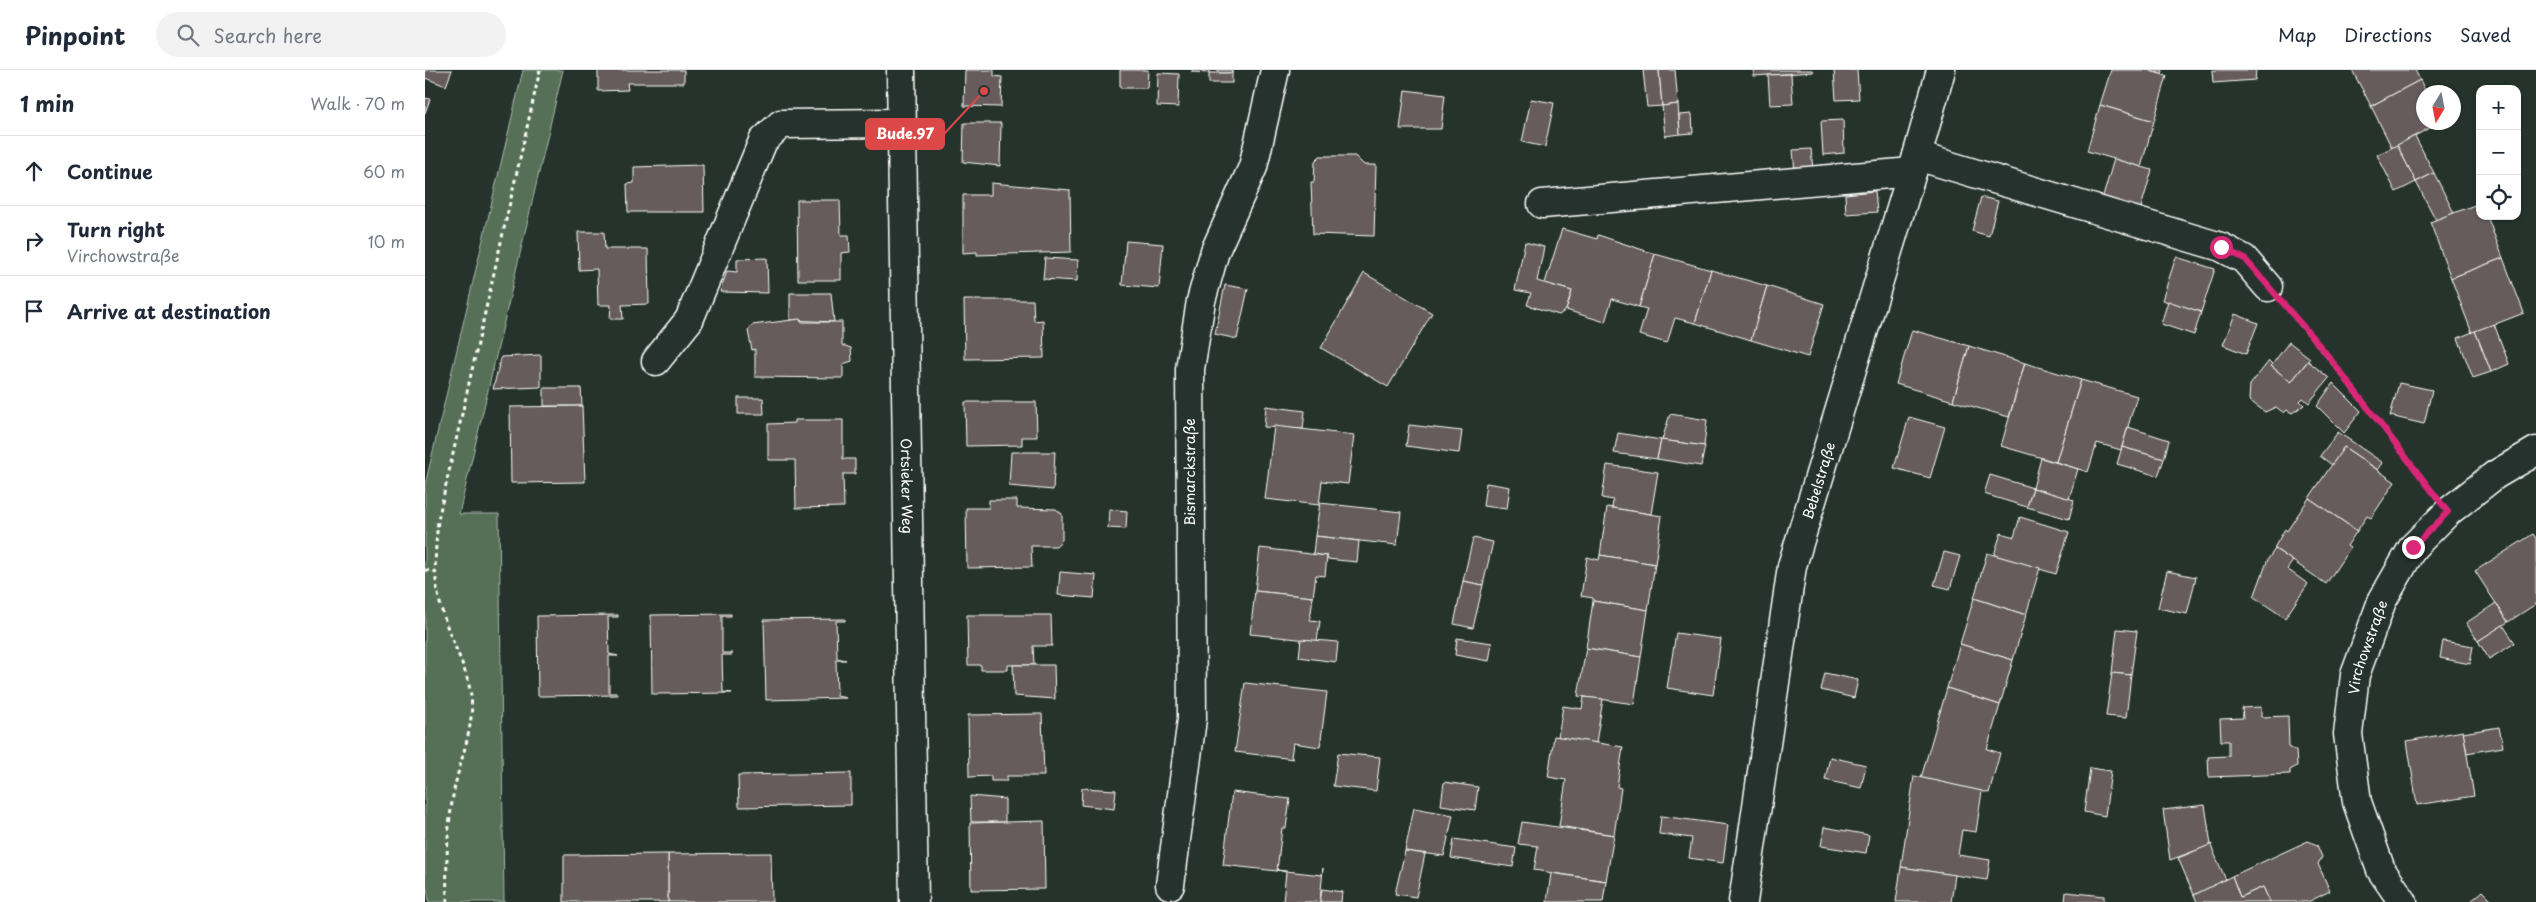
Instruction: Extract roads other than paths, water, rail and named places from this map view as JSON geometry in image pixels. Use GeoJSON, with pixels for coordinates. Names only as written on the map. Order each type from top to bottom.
{"type":"FeatureCollection","features":[{"type":"Feature","properties":{"kind":"street","name":"Ortsieker Weg"},"geometry":{"type":"LineString","coordinates":[[901,70],[914,902]]}},
{"type":"Feature","properties":{"kind":"street","name":"Bismarckstraße"},"geometry":{"type":"LineString","coordinates":[[1170,885],[1192,719],[1188,421],[1190,369],[1201,302],[1215,251],[1253,166],[1275,70]]}},
{"type":"Feature","properties":{"kind":"street","name":"Bebelstraße"},"geometry":{"type":"LineString","coordinates":[[1743,902],[1792,566],[1915,164],[1941,70]]}},
{"type":"Feature","properties":{"kind":"street"},"geometry":{"type":"LineString","coordinates":[[656,361],[689,320],[763,141],[781,124],[902,124]]}},
{"type":"Feature","properties":{"kind":"street"},"geometry":{"type":"LineString","coordinates":[[1542,204],[1915,164],[2221,247],[2245,259],[2268,287]]}},
{"type":"Feature","properties":{"kind":"street","name":"Virchowstraße"},"geometry":{"type":"LineString","coordinates":[[2403,902],[2381,870],[2357,802],[2347,734],[2355,675],[2382,601],[2413,547],[2448,512],[2495,475],[2536,451]]}},
{"type":"Feature","properties":{"kind":"place","name":"Bude.97"},"geometry":{"type":"Point","coordinates":[984,91]}}]}
